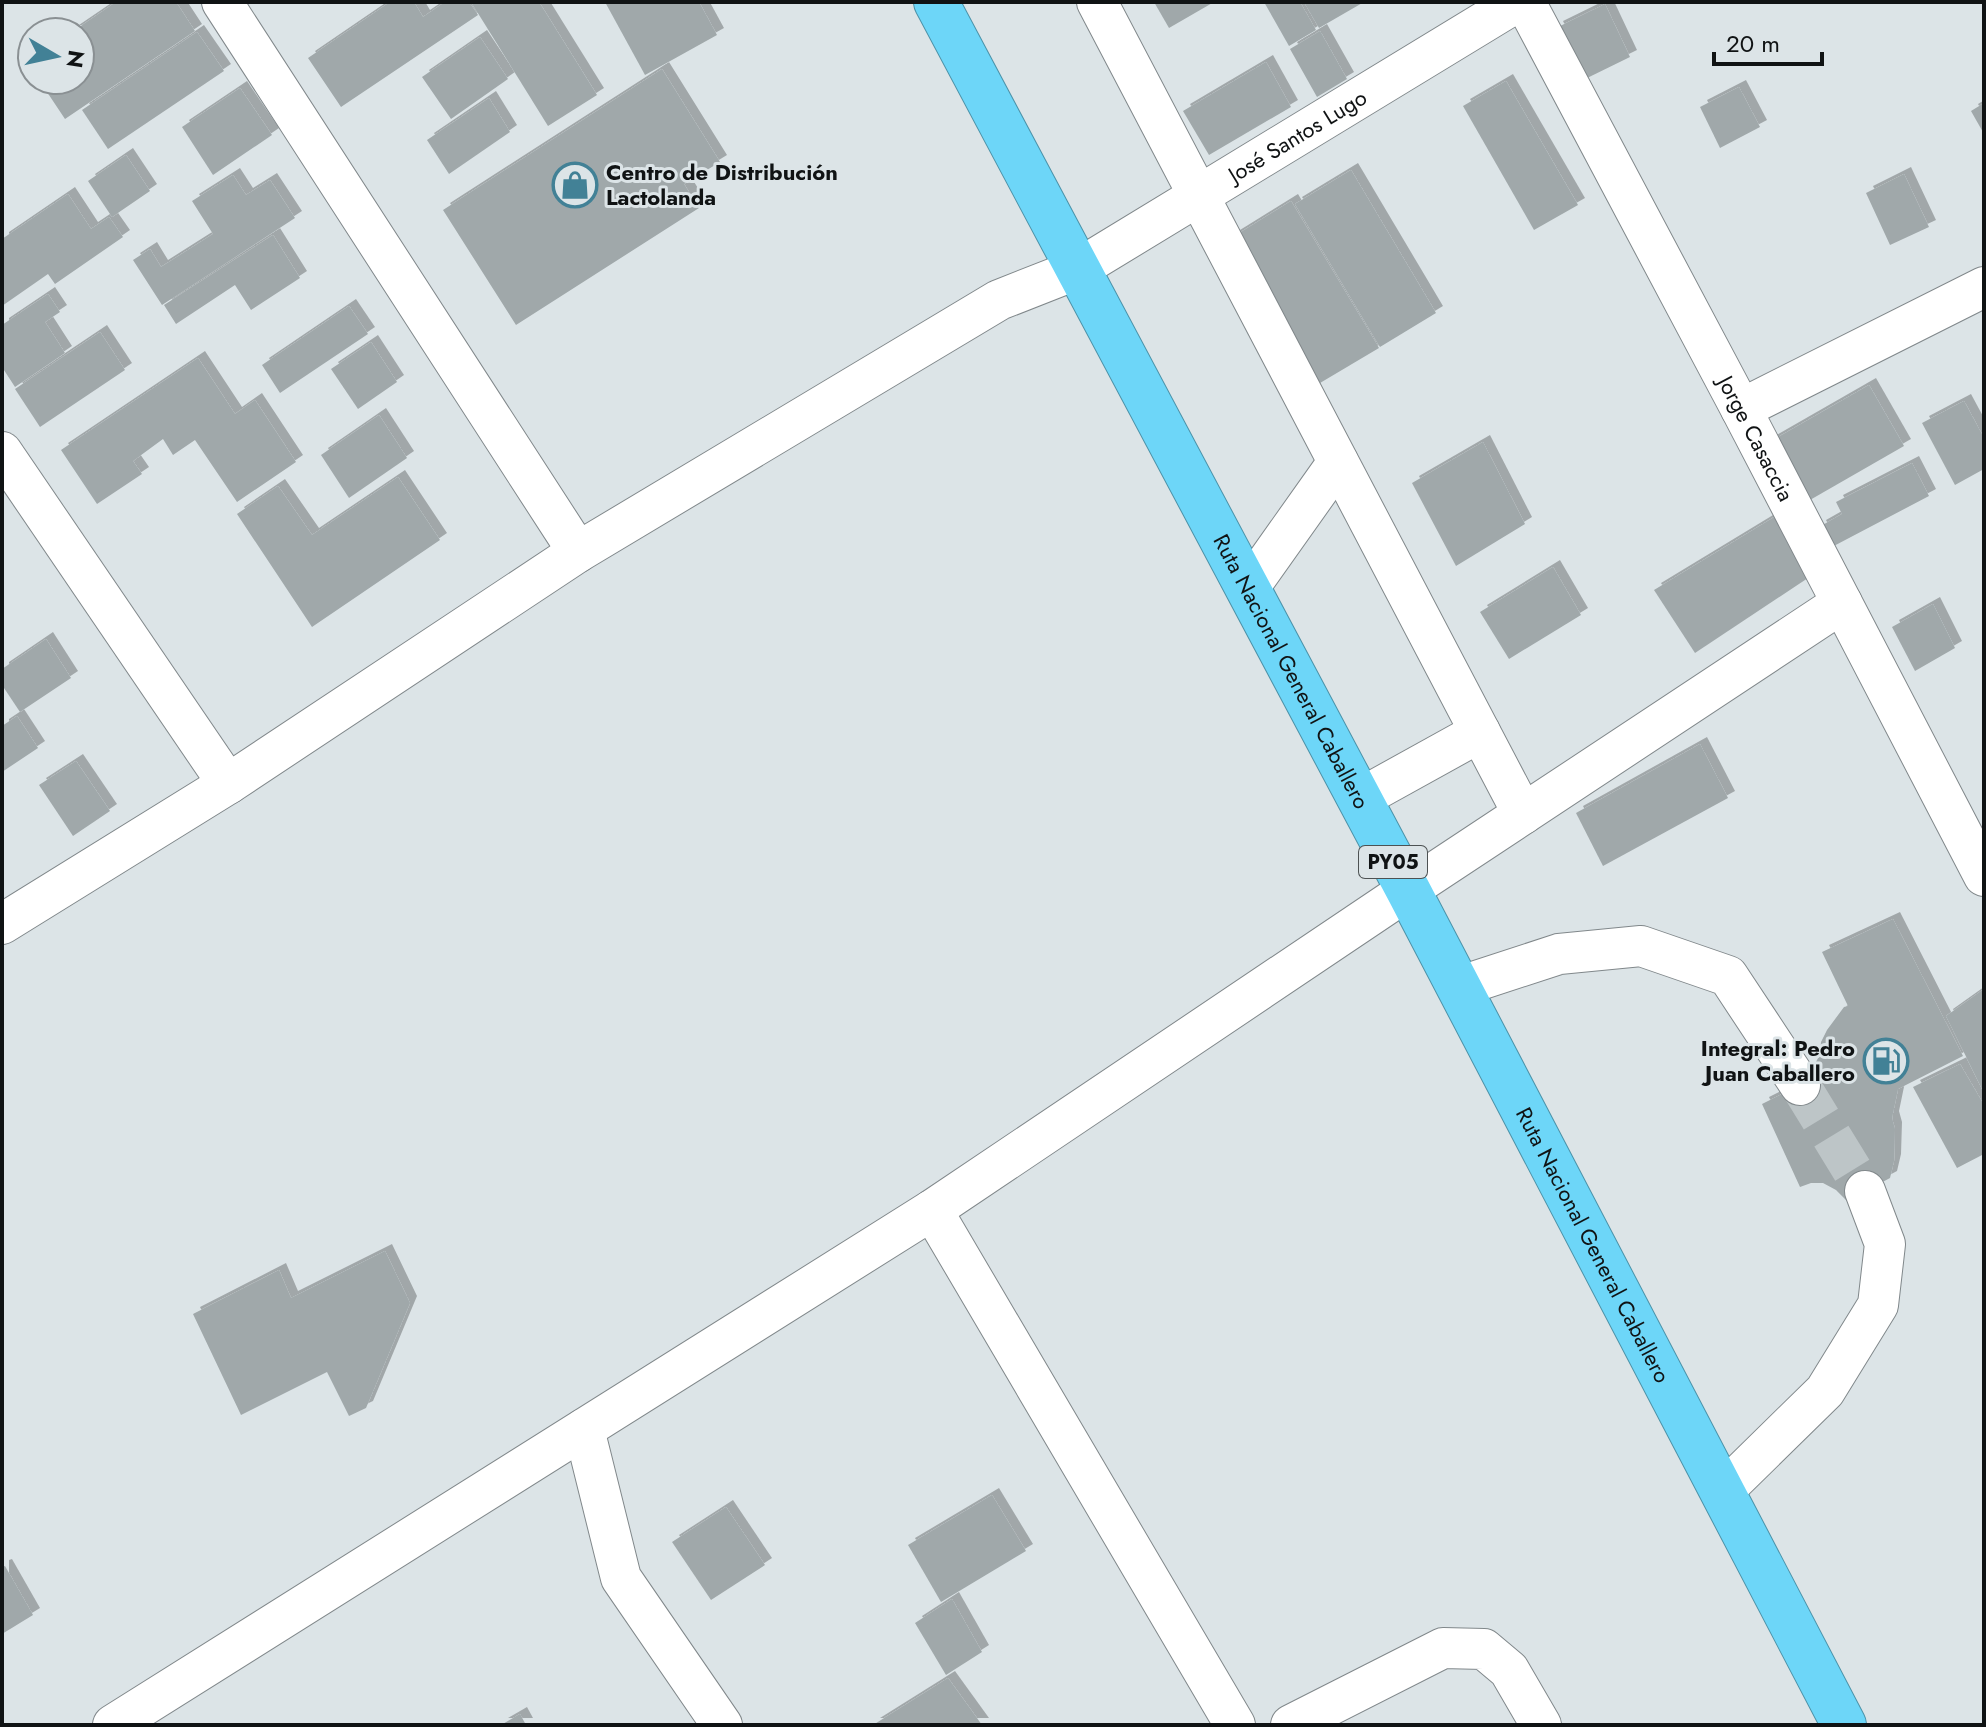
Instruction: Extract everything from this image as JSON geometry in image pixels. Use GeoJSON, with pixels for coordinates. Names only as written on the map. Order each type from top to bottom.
{"type":"FeatureCollection","features":[{"type":"Feature","properties":{"kind":"highway","name":"Ruta Nacional General Caballero"},"geometry":{"type":"LineString","coordinates":[[936,2],[1408,890],[1844,1725]]}},
{"type":"Feature","properties":{"kind":"street"},"geometry":{"type":"LineString","coordinates":[[222,2],[578,552]]}},
{"type":"Feature","properties":{"kind":"street"},"geometry":{"type":"LineString","coordinates":[[1097,2],[1523,814]]}},
{"type":"Feature","properties":{"kind":"street","name":"José Santos Lugo"},"geometry":{"type":"LineString","coordinates":[[2,924],[228,784],[578,552],[999,300],[1078,269],[1517,2]]}},
{"type":"Feature","properties":{"kind":"street","name":"Jorge Casaccia"},"geometry":{"type":"LineString","coordinates":[[1525,2],[1842,603],[1972,826],[1984,876]]}},
{"type":"Feature","properties":{"kind":"street"},"geometry":{"type":"LineString","coordinates":[[1741,409],[1984,287]]}},
{"type":"Feature","properties":{"kind":"street"},"geometry":{"type":"LineString","coordinates":[[2,452],[228,784]]}},
{"type":"Feature","properties":{"kind":"street"},"geometry":{"type":"LineString","coordinates":[[1248,589],[1338,462]]}},
{"type":"Feature","properties":{"kind":"street"},"geometry":{"type":"LineString","coordinates":[[113,1725],[932,1210],[1842,603]]}},
{"type":"Feature","properties":{"kind":"street"},"geometry":{"type":"LineString","coordinates":[[1359,799],[1480,732]]}},
{"type":"Feature","properties":{"kind":"street"},"geometry":{"type":"LineString","coordinates":[[1458,987],[1559,954],[1641,946],[1728,976],[1800,1085]]}},
{"type":"Feature","properties":{"kind":"street"},"geometry":{"type":"LineString","coordinates":[[1722,1492],[1825,1391],[1878,1305],[1885,1244],[1865,1191]]}},
{"type":"Feature","properties":{"kind":"street"},"geometry":{"type":"LineString","coordinates":[[932,1210],[1235,1725]]}},
{"type":"Feature","properties":{"kind":"street"},"geometry":{"type":"LineString","coordinates":[[584,1429],[621,1578],[722,1725]]}},
{"type":"Feature","properties":{"kind":"street"},"geometry":{"type":"LineString","coordinates":[[1291,1725],[1443,1648],[1484,1649],[1509,1670],[1541,1725]]}},
{"type":"Feature","properties":{"kind":"building"},"geometry":{"type":"Polygon","coordinates":[[[116,2],[176,2],[195,31],[65,119],[50,96],[96,96],[95,16],[116,2]]]}},
{"type":"Feature","properties":{"kind":"building"},"geometry":{"type":"Polygon","coordinates":[[[390,2],[414,2],[423,17],[445,2],[469,2],[478,15],[341,107],[308,58],[390,2]]]}},
{"type":"Feature","properties":{"kind":"building"},"geometry":{"type":"Polygon","coordinates":[[[471,2],[539,2],[597,95],[548,126],[471,2]]]}},
{"type":"Feature","properties":{"kind":"building"},"geometry":{"type":"Polygon","coordinates":[[[605,2],[699,2],[717,35],[645,75],[605,2]]]}},
{"type":"Feature","properties":{"kind":"building"},"geometry":{"type":"Polygon","coordinates":[[[1154,2],[1214,2],[1169,28],[1154,2]]]}},
{"type":"Feature","properties":{"kind":"building"},"geometry":{"type":"Polygon","coordinates":[[[1264,2],[1300,2],[1316,30],[1289,46],[1264,2]]]}},
{"type":"Feature","properties":{"kind":"building"},"geometry":{"type":"Polygon","coordinates":[[[1304,2],[1364,2],[1319,28],[1304,2]]]}},
{"type":"Feature","properties":{"kind":"building"},"geometry":{"type":"Polygon","coordinates":[[[1605,4],[1630,57],[1581,81],[1556,28],[1605,4]]]}},
{"type":"Feature","properties":{"kind":"building"},"geometry":{"type":"Polygon","coordinates":[[[1320,31],[1347,79],[1317,97],[1290,49],[1320,31]]]}},
{"type":"Feature","properties":{"kind":"building"},"geometry":{"type":"Polygon","coordinates":[[[197,32],[224,71],[108,149],[82,110],[197,32]]]}},
{"type":"Feature","properties":{"kind":"building"},"geometry":{"type":"Polygon","coordinates":[[[480,37],[508,79],[451,119],[422,77],[480,37]]]}},
{"type":"Feature","properties":{"kind":"building"},"geometry":{"type":"Polygon","coordinates":[[[1266,62],[1291,107],[1209,155],[1183,111],[1266,62]]]}},
{"type":"Feature","properties":{"kind":"building"},"geometry":{"type":"Polygon","coordinates":[[[662,69],[720,162],[684,184],[699,208],[516,325],[443,210],[662,69]]]}},
{"type":"Feature","properties":{"kind":"building"},"geometry":{"type":"Polygon","coordinates":[[[1506,81],[1578,205],[1534,230],[1463,106],[1506,81]]]}},
{"type":"Feature","properties":{"kind":"building"},"geometry":{"type":"Polygon","coordinates":[[[1739,87],[1760,127],[1720,148],[1700,107],[1739,87]]]}},
{"type":"Feature","properties":{"kind":"building"},"geometry":{"type":"Polygon","coordinates":[[[240,88],[272,135],[213,175],[182,127],[240,88]]]}},
{"type":"Feature","properties":{"kind":"building"},"geometry":{"type":"Polygon","coordinates":[[[489,98],[510,132],[449,174],[427,140],[489,98]]]}},
{"type":"Feature","properties":{"kind":"building"},"geometry":{"type":"Polygon","coordinates":[[[1984,103],[1984,134],[1971,111],[1984,103]]]}},
{"type":"Feature","properties":{"kind":"building"},"geometry":{"type":"Polygon","coordinates":[[[126,155],[150,191],[112,217],[88,181],[126,155]]]}},
{"type":"Feature","properties":{"kind":"building"},"geometry":{"type":"Polygon","coordinates":[[[1351,170],[1436,313],[1380,347],[1295,204],[1351,170]]]}},
{"type":"Feature","properties":{"kind":"building"},"geometry":{"type":"Polygon","coordinates":[[[1904,174],[1929,227],[1890,245],[1866,193],[1904,174]]]}},
{"type":"Feature","properties":{"kind":"building"},"geometry":{"type":"Polygon","coordinates":[[[233,175],[246,195],[270,180],[295,218],[162,305],[133,260],[150,249],[161,267],[213,234],[192,201],[233,175]]]}},
{"type":"Feature","properties":{"kind":"building"},"geometry":{"type":"Polygon","coordinates":[[[68,194],[91,229],[109,217],[123,237],[55,284],[48,274],[2,306],[2,239],[68,194]]]}},
{"type":"Feature","properties":{"kind":"building"},"geometry":{"type":"Polygon","coordinates":[[[1291,201],[1379,348],[1320,383],[1233,237],[1291,201]]]}},
{"type":"Feature","properties":{"kind":"building"},"geometry":{"type":"Polygon","coordinates":[[[273,235],[300,278],[251,310],[235,285],[176,324],[164,305],[273,235]]]}},
{"type":"Feature","properties":{"kind":"building"},"geometry":{"type":"Polygon","coordinates":[[[48,294],[60,312],[45,322],[65,353],[15,387],[2,367],[2,325],[48,294]]]}},
{"type":"Feature","properties":{"kind":"building"},"geometry":{"type":"Polygon","coordinates":[[[349,306],[368,334],[280,393],[262,365],[349,306]]]}},
{"type":"Feature","properties":{"kind":"building"},"geometry":{"type":"Polygon","coordinates":[[[100,332],[125,370],[40,427],[15,389],[100,332]]]}},
{"type":"Feature","properties":{"kind":"building"},"geometry":{"type":"Polygon","coordinates":[[[371,342],[397,382],[358,409],[331,369],[371,342]]]}},
{"type":"Feature","properties":{"kind":"building"},"geometry":{"type":"Polygon","coordinates":[[[198,358],[235,414],[255,400],[296,462],[237,502],[195,440],[173,455],[163,439],[133,461],[142,474],[97,504],[61,450],[198,358]]]}},
{"type":"Feature","properties":{"kind":"building"},"geometry":{"type":"Polygon","coordinates":[[[1869,385],[1904,446],[1803,504],[1768,443],[1869,385]]]}},
{"type":"Feature","properties":{"kind":"building"},"geometry":{"type":"Polygon","coordinates":[[[1964,401],[1984,438],[1984,469],[1955,485],[1922,423],[1964,401]]]}},
{"type":"Feature","properties":{"kind":"building"},"geometry":{"type":"Polygon","coordinates":[[[379,415],[407,458],[349,498],[321,455],[379,415]]]}},
{"type":"Feature","properties":{"kind":"building"},"geometry":{"type":"Polygon","coordinates":[[[1483,442],[1525,524],[1456,566],[1412,483],[1483,442]]]}},
{"type":"Feature","properties":{"kind":"building"},"geometry":{"type":"Polygon","coordinates":[[[1912,463],[1929,496],[1830,548],[1819,527],[1842,514],[1836,502],[1912,463]]]}},
{"type":"Feature","properties":{"kind":"building"},"geometry":{"type":"Polygon","coordinates":[[[398,477],[440,540],[312,627],[237,514],[278,486],[312,535],[398,477]]]}},
{"type":"Feature","properties":{"kind":"building"},"geometry":{"type":"Polygon","coordinates":[[[1776,516],[1811,576],[1695,653],[1654,590],[1776,516]]]}},
{"type":"Feature","properties":{"kind":"building"},"geometry":{"type":"Polygon","coordinates":[[[1553,567],[1581,615],[1509,659],[1480,612],[1553,567]]]}},
{"type":"Feature","properties":{"kind":"building"},"geometry":{"type":"Polygon","coordinates":[[[1933,604],[1955,648],[1915,671],[1892,627],[1933,604]]]}},
{"type":"Feature","properties":{"kind":"building"},"geometry":{"type":"Polygon","coordinates":[[[46,639],[71,678],[20,712],[2,685],[2,669],[46,639]]]}},
{"type":"Feature","properties":{"kind":"building"},"geometry":{"type":"Polygon","coordinates":[[[17,716],[38,748],[2,772],[2,726],[17,716]]]}},
{"type":"Feature","properties":{"kind":"building"},"geometry":{"type":"Polygon","coordinates":[[[1700,744],[1728,798],[1603,866],[1576,813],[1700,744]]]}},
{"type":"Feature","properties":{"kind":"building"},"geometry":{"type":"Polygon","coordinates":[[[76,761],[110,811],[73,836],[39,785],[76,761]]]}},
{"type":"Feature","properties":{"kind":"building","name":"Integral: Pedro Juan Caballero"},"geometry":{"type":"Polygon","coordinates":[[[1893,919],[1963,1056],[1898,1089],[1892,1118],[1895,1129],[1894,1161],[1890,1178],[1847,1201],[1823,1183],[1800,1187],[1762,1104],[1800,1085],[1809,1076],[1827,1030],[1848,1006],[1822,952],[1893,919]]]}},
{"type":"Feature","properties":{"kind":"building"},"geometry":{"type":"Polygon","coordinates":[[[1984,989],[1984,1093],[1946,1016],[1984,989]]]}},
{"type":"Feature","properties":{"kind":"building"},"geometry":{"type":"Polygon","coordinates":[[[1960,1064],[1984,1105],[1984,1154],[1957,1168],[1913,1087],[1960,1064]]]}},
{"type":"Feature","properties":{"kind":"building"},"geometry":{"type":"Polygon","coordinates":[[[385,1251],[410,1303],[366,1408],[349,1416],[327,1372],[241,1415],[193,1314],[279,1270],[291,1298],[385,1251]]]}},
{"type":"Feature","properties":{"kind":"building"},"geometry":{"type":"Polygon","coordinates":[[[992,1495],[1026,1551],[941,1602],[908,1545],[992,1495]]]}},
{"type":"Feature","properties":{"kind":"building"},"geometry":{"type":"Polygon","coordinates":[[[726,1507],[765,1565],[711,1600],[672,1542],[726,1507]]]}},
{"type":"Feature","properties":{"kind":"building"},"geometry":{"type":"Polygon","coordinates":[[[5,1566],[33,1615],[2,1634],[2,1567],[5,1566]]]}},
{"type":"Feature","properties":{"kind":"building"},"geometry":{"type":"Polygon","coordinates":[[[952,1599],[982,1652],[946,1675],[915,1623],[952,1599]]]}},
{"type":"Feature","properties":{"kind":"building"},"geometry":{"type":"Polygon","coordinates":[[[948,1678],[982,1725],[873,1725],[948,1678]]]}},
{"type":"Feature","properties":{"kind":"building"},"geometry":{"type":"Polygon","coordinates":[[[520,1714],[526,1725],[501,1725],[520,1714]]]}},
{"type":"Feature","properties":{"kind":"tunnel"},"geometry":{"type":"LineString","coordinates":[[1800,1085],[1865,1191]]}},
{"type":"Feature","properties":{"kind":"place","name":"Centro de Distribución Lactolanda"},"geometry":{"type":"Point","coordinates":[575,185]}},
{"type":"Feature","properties":{"kind":"place","name":"Integral: Pedro Juan Caballero"},"geometry":{"type":"Point","coordinates":[1886,1061]}}]}
